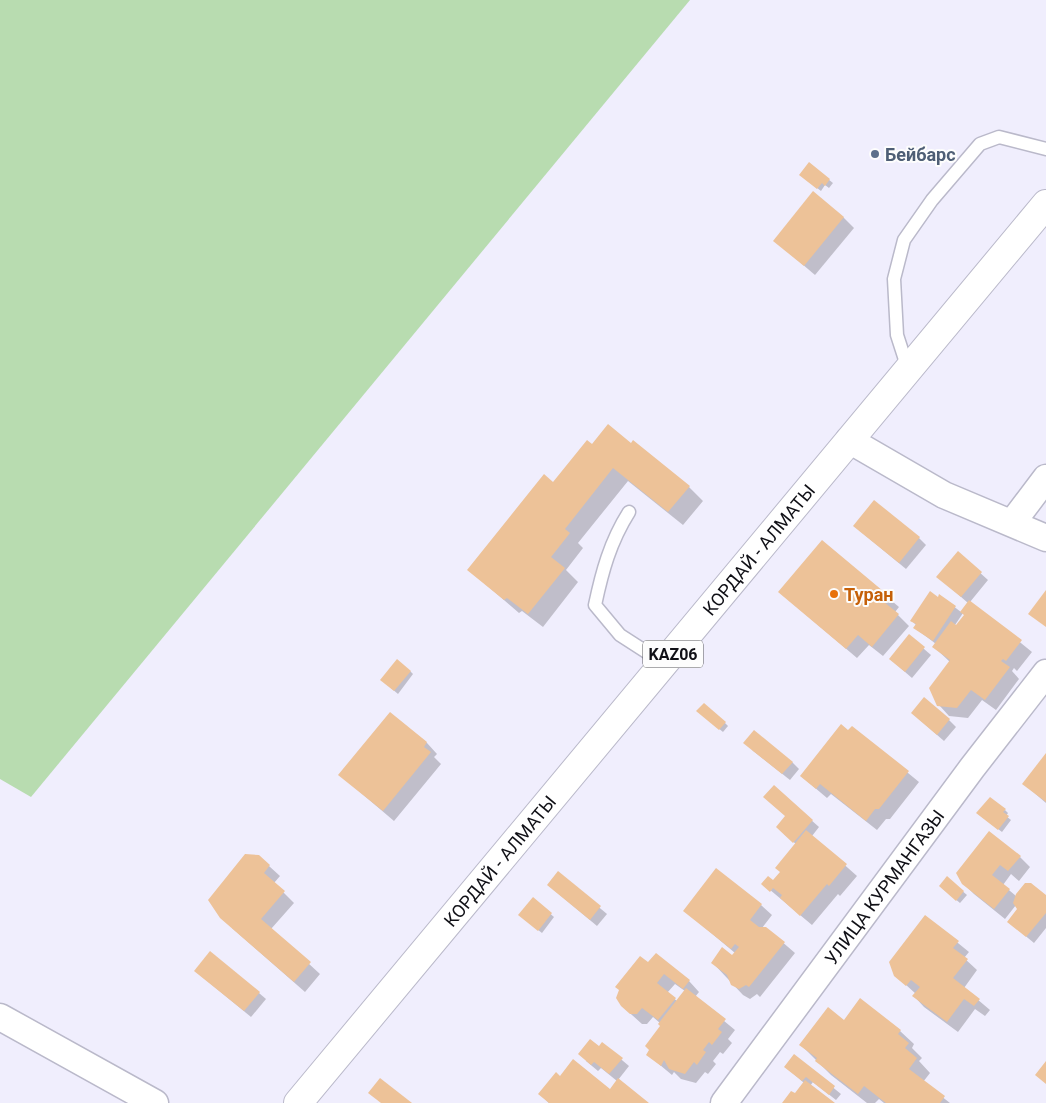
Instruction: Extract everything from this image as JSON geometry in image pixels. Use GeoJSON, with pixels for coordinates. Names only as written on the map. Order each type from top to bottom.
{"type":"FeatureCollection","features":[{"type":"Feature","properties":{"kind":"highway","name":"КОРДАЙ - АЛМАТЫ"},"geometry":{"type":"LineString","coordinates":[[298,1103],[1046,204]]}},
{"type":"Feature","properties":{"kind":"street"},"geometry":{"type":"LineString","coordinates":[[849,440],[944,495],[1046,538]]}},
{"type":"Feature","properties":{"kind":"street"},"geometry":{"type":"LineString","coordinates":[[1012,524],[1046,478]]}},
{"type":"Feature","properties":{"kind":"street","name":"УЛИЦА КУРМАНГАЗЫ"},"geometry":{"type":"LineString","coordinates":[[724,1103],[972,768],[1046,673]]}},
{"type":"Feature","properties":{"kind":"street"},"geometry":{"type":"LineString","coordinates":[[0,1016],[155,1103]]}},
{"type":"Feature","properties":{"kind":"lane"},"geometry":{"type":"LineString","coordinates":[[908,369],[897,335],[894,279],[904,240],[932,200],[980,144],[999,137],[1046,149]]}},
{"type":"Feature","properties":{"kind":"lane"},"geometry":{"type":"LineString","coordinates":[[629,512],[616,532],[602,569],[595,605],[620,635],[665,664]]}},
{"type":"Feature","properties":{"kind":"green space"},"geometry":{"type":"Polygon","coordinates":[[[0,0],[690,0],[31,797],[0,779],[0,0]]]}},
{"type":"Feature","properties":{"kind":"building"},"geometry":{"type":"Polygon","coordinates":[[[809,162],[830,179],[825,186],[822,183],[817,189],[799,175],[809,162]]]}},
{"type":"Feature","properties":{"kind":"building"},"geometry":{"type":"Polygon","coordinates":[[[813,191],[844,217],[804,266],[773,241],[813,191]]]}},
{"type":"Feature","properties":{"kind":"building"},"geometry":{"type":"Polygon","coordinates":[[[608,424],[631,443],[633,440],[690,486],[668,512],[613,468],[565,529],[570,533],[551,557],[565,568],[528,614],[507,598],[504,600],[467,570],[544,474],[553,482],[587,440],[592,444],[608,424]]]}},
{"type":"Feature","properties":{"kind":"building"},"geometry":{"type":"Polygon","coordinates":[[[874,500],[920,537],[899,563],[853,526],[874,500]]]}},
{"type":"Feature","properties":{"kind":"building","name":"Туран"},"geometry":{"type":"Polygon","coordinates":[[[822,540],[889,596],[884,602],[899,614],[872,647],[858,635],[846,649],[778,592],[822,540]]]}},
{"type":"Feature","properties":{"kind":"building"},"geometry":{"type":"Polygon","coordinates":[[[958,551],[982,572],[961,597],[936,577],[958,551]]]}},
{"type":"Feature","properties":{"kind":"building"},"geometry":{"type":"Polygon","coordinates":[[[1046,590],[1046,627],[1028,614],[1046,590]]]}},
{"type":"Feature","properties":{"kind":"building"},"geometry":{"type":"Polygon","coordinates":[[[930,591],[938,597],[939,594],[956,606],[933,641],[913,628],[916,624],[910,621],[930,591]]]}},
{"type":"Feature","properties":{"kind":"building"},"geometry":{"type":"Polygon","coordinates":[[[969,600],[1022,640],[1006,661],[1003,659],[1001,661],[1010,667],[985,700],[971,690],[957,708],[937,706],[929,688],[950,660],[932,647],[951,621],[956,625],[964,615],[960,612],[969,600]]]}},
{"type":"Feature","properties":{"kind":"building"},"geometry":{"type":"Polygon","coordinates":[[[909,634],[925,647],[905,672],[889,659],[909,634]]]}},
{"type":"Feature","properties":{"kind":"building"},"geometry":{"type":"Polygon","coordinates":[[[397,659],[411,671],[394,691],[380,680],[397,659]]]}},
{"type":"Feature","properties":{"kind":"building"},"geometry":{"type":"Polygon","coordinates":[[[924,697],[950,719],[937,735],[911,713],[924,697]]]}},
{"type":"Feature","properties":{"kind":"building"},"geometry":{"type":"Polygon","coordinates":[[[704,703],[726,722],[719,730],[696,711],[704,703]]]}},
{"type":"Feature","properties":{"kind":"building"},"geometry":{"type":"Polygon","coordinates":[[[390,712],[427,742],[424,747],[431,752],[383,811],[338,775],[390,712]]]}},
{"type":"Feature","properties":{"kind":"building"},"geometry":{"type":"Polygon","coordinates":[[[841,724],[848,730],[852,726],[909,771],[879,809],[875,809],[866,821],[820,784],[816,789],[800,776],[841,724]]]}},
{"type":"Feature","properties":{"kind":"building"},"geometry":{"type":"Polygon","coordinates":[[[754,730],[793,762],[782,774],[743,743],[754,730]]]}},
{"type":"Feature","properties":{"kind":"building"},"geometry":{"type":"Polygon","coordinates":[[[1046,753],[1046,802],[1022,784],[1046,753]]]}},
{"type":"Feature","properties":{"kind":"building"},"geometry":{"type":"Polygon","coordinates":[[[774,785],[813,820],[793,843],[776,827],[785,816],[763,797],[774,785]]]}},
{"type":"Feature","properties":{"kind":"building"},"geometry":{"type":"Polygon","coordinates":[[[990,797],[1006,809],[1003,812],[1009,816],[998,830],[976,813],[990,797]]]}},
{"type":"Feature","properties":{"kind":"building"},"geometry":{"type":"Polygon","coordinates":[[[806,830],[847,864],[800,916],[780,898],[782,895],[773,888],[770,892],[761,884],[768,876],[773,880],[780,872],[775,868],[806,830]]]}},
{"type":"Feature","properties":{"kind":"building"},"geometry":{"type":"Polygon","coordinates":[[[989,831],[1021,856],[1008,871],[1000,865],[992,875],[1010,889],[994,909],[962,884],[956,873],[989,831]]]}},
{"type":"Feature","properties":{"kind":"building"},"geometry":{"type":"Polygon","coordinates":[[[245,854],[259,855],[270,865],[264,873],[285,891],[261,919],[311,962],[294,982],[220,918],[208,900],[245,854]]]}},
{"type":"Feature","properties":{"kind":"building"},"geometry":{"type":"Polygon","coordinates":[[[716,868],[762,904],[750,920],[759,927],[766,927],[785,942],[749,987],[746,985],[739,989],[731,985],[727,975],[711,963],[722,947],[732,955],[739,947],[735,944],[731,949],[683,911],[716,868]]]}},
{"type":"Feature","properties":{"kind":"building"},"geometry":{"type":"Polygon","coordinates":[[[558,871],[601,906],[590,920],[547,885],[558,871]]]}},
{"type":"Feature","properties":{"kind":"building"},"geometry":{"type":"Polygon","coordinates":[[[947,876],[964,891],[956,901],[939,886],[947,876]]]}},
{"type":"Feature","properties":{"kind":"building"},"geometry":{"type":"Polygon","coordinates":[[[1025,883],[1031,883],[1046,895],[1046,913],[1026,937],[1007,922],[1017,909],[1013,903],[1016,894],[1025,883]]]}},
{"type":"Feature","properties":{"kind":"building"},"geometry":{"type":"Polygon","coordinates":[[[533,897],[552,913],[538,931],[518,915],[533,897]]]}},
{"type":"Feature","properties":{"kind":"building"},"geometry":{"type":"Polygon","coordinates":[[[925,915],[959,941],[953,948],[968,959],[953,978],[980,999],[974,1006],[964,999],[947,1022],[912,996],[920,987],[911,980],[906,986],[894,976],[889,962],[925,915]]]}},
{"type":"Feature","properties":{"kind":"building"},"geometry":{"type":"Polygon","coordinates":[[[210,951],[260,992],[244,1011],[194,971],[210,951]]]}},
{"type":"Feature","properties":{"kind":"building"},"geometry":{"type":"Polygon","coordinates":[[[656,953],[690,980],[683,989],[664,974],[657,983],[676,998],[658,1020],[642,1008],[637,1014],[630,1014],[621,1006],[616,998],[619,990],[615,987],[640,956],[648,962],[656,953]]]}},
{"type":"Feature","properties":{"kind":"building"},"geometry":{"type":"Polygon","coordinates":[[[686,988],[726,1019],[718,1029],[722,1032],[712,1045],[709,1042],[703,1050],[706,1052],[697,1065],[694,1062],[685,1074],[669,1069],[664,1060],[661,1066],[646,1055],[649,1050],[645,1046],[660,1026],[658,1024],[686,988]]]}},
{"type":"Feature","properties":{"kind":"building"},"geometry":{"type":"Polygon","coordinates":[[[860,998],[901,1030],[898,1034],[909,1043],[905,1048],[917,1058],[909,1069],[945,1096],[940,1103],[886,1103],[864,1086],[858,1094],[815,1061],[817,1058],[799,1045],[828,1007],[844,1020],[860,998]]]}},
{"type":"Feature","properties":{"kind":"building"},"geometry":{"type":"Polygon","coordinates":[[[590,1039],[599,1046],[602,1042],[623,1058],[609,1074],[594,1062],[591,1065],[578,1054],[590,1039]]]}},
{"type":"Feature","properties":{"kind":"building"},"geometry":{"type":"Polygon","coordinates":[[[794,1054],[835,1086],[829,1095],[806,1077],[802,1081],[784,1067],[794,1054]]]}},
{"type":"Feature","properties":{"kind":"building"},"geometry":{"type":"Polygon","coordinates":[[[573,1059],[610,1089],[618,1078],[649,1103],[549,1103],[538,1094],[556,1072],[560,1076],[573,1059]]]}},
{"type":"Feature","properties":{"kind":"building"},"geometry":{"type":"Polygon","coordinates":[[[1046,1061],[1046,1084],[1035,1075],[1046,1061]]]}},
{"type":"Feature","properties":{"kind":"building"},"geometry":{"type":"Polygon","coordinates":[[[380,1078],[412,1103],[381,1103],[368,1093],[380,1078]]]}},
{"type":"Feature","properties":{"kind":"building"},"geometry":{"type":"Polygon","coordinates":[[[805,1080],[835,1103],[782,1103],[791,1091],[795,1093],[805,1080]]]}},
{"type":"Feature","properties":{"kind":"place","name":"Бейбарс"},"geometry":{"type":"Point","coordinates":[875,154]}},
{"type":"Feature","properties":{"kind":"place","name":"Туран"},"geometry":{"type":"Point","coordinates":[834,594]}}]}
